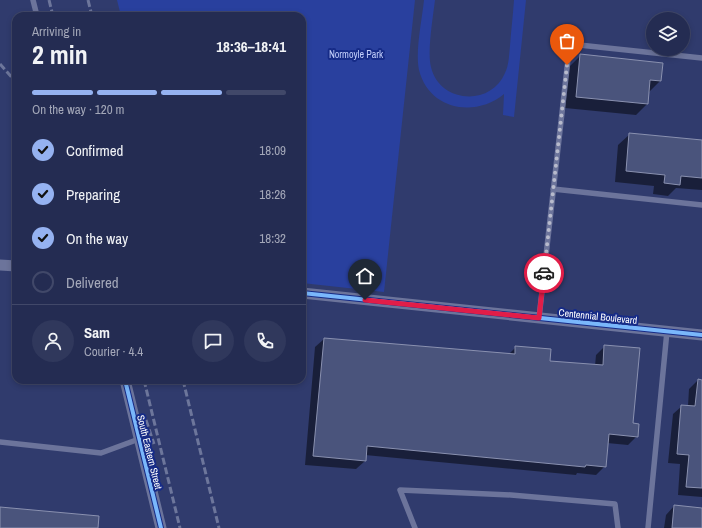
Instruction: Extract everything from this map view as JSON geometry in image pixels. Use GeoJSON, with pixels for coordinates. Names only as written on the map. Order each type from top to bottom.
{"type":"FeatureCollection","features":[{"type":"Feature","properties":{"kind":"street"},"geometry":{"type":"LineString","coordinates":[[0,265],[12,266]]}},
{"type":"Feature","properties":{"kind":"street","name":"Centennial Boulevard"},"geometry":{"type":"LineString","coordinates":[[306,293],[702,335]]}},
{"type":"Feature","properties":{"kind":"street","name":"South Eastern Street"},"geometry":{"type":"LineString","coordinates":[[126,384],[161,528]]}},
{"type":"Feature","properties":{"kind":"lane"},"geometry":{"type":"LineString","coordinates":[[33,0],[36,12]]}},
{"type":"Feature","properties":{"kind":"lane"},"geometry":{"type":"LineString","coordinates":[[539,318],[569,50],[579,45],[702,58]]}},
{"type":"Feature","properties":{"kind":"lane"},"geometry":{"type":"LineString","coordinates":[[553,189],[702,205]]}},
{"type":"Feature","properties":{"kind":"lane"},"geometry":{"type":"LineString","coordinates":[[648,528],[667,331]]}},
{"type":"Feature","properties":{"kind":"lane"},"geometry":{"type":"LineString","coordinates":[[0,442],[100,453],[139,439]]}},
{"type":"Feature","properties":{"kind":"lane"},"geometry":{"type":"LineString","coordinates":[[415,528],[400,490],[511,495],[615,504],[618,528]]}},
{"type":"Feature","properties":{"kind":"green space","name":"Normoyle Park"},"geometry":{"type":"Polygon","coordinates":[[[117,0],[415,0],[384,292],[306,283],[306,12],[120,12],[117,0]]]}},
{"type":"Feature","properties":{"kind":"green space"},"geometry":{"type":"Polygon","coordinates":[[[424,0],[435,0],[431,34],[430,61],[436,79],[444,88],[454,94],[478,96],[489,91],[498,84],[505,73],[509,56],[514,0],[526,0],[514,117],[503,115],[504,94],[492,102],[467,108],[454,106],[443,102],[432,94],[424,84],[419,70],[418,54],[424,0]]]}},
{"type":"Feature","properties":{"kind":"building"},"geometry":{"type":"Polygon","coordinates":[[[580,54],[663,63],[661,81],[650,80],[648,104],[576,97],[580,54]]]}},
{"type":"Feature","properties":{"kind":"building"},"geometry":{"type":"Polygon","coordinates":[[[629,133],[702,140],[702,178],[681,176],[680,185],[664,183],[665,175],[626,171],[629,133]]]}},
{"type":"Feature","properties":{"kind":"building"},"geometry":{"type":"Polygon","coordinates":[[[324,338],[515,354],[515,346],[551,349],[550,361],[603,365],[604,345],[640,348],[633,423],[639,424],[638,437],[609,434],[606,467],[586,465],[585,467],[367,446],[366,461],[313,456],[324,338]]]}},
{"type":"Feature","properties":{"kind":"building"},"geometry":{"type":"Polygon","coordinates":[[[698,379],[702,380],[702,488],[686,487],[689,455],[677,454],[681,405],[695,406],[698,379]]]}},
{"type":"Feature","properties":{"kind":"building"},"geometry":{"type":"Polygon","coordinates":[[[674,505],[702,508],[702,528],[672,528],[674,505]]]}},
{"type":"Feature","properties":{"kind":"building"},"geometry":{"type":"Polygon","coordinates":[[[0,507],[99,516],[98,528],[0,528],[0,507]]]}},
{"type":"Feature","properties":{"kind":"railway"},"geometry":{"type":"LineString","coordinates":[[49,0],[52,12]]}},
{"type":"Feature","properties":{"kind":"railway"},"geometry":{"type":"LineString","coordinates":[[88,0],[91,12]]}},
{"type":"Feature","properties":{"kind":"railway"},"geometry":{"type":"LineString","coordinates":[[0,64],[12,78]]}},
{"type":"Feature","properties":{"kind":"railway"},"geometry":{"type":"LineString","coordinates":[[145,384],[180,528]]}},
{"type":"Feature","properties":{"kind":"railway"},"geometry":{"type":"LineString","coordinates":[[184,384],[219,528]]}},
{"type":"Feature","properties":{"kind":"railway"},"geometry":{"type":"LineString","coordinates":[[146,420],[154,444]]}},
{"type":"Feature","properties":{"kind":"cycle path"},"geometry":{"type":"LineString","coordinates":[[306,293],[702,335]]}},
{"type":"Feature","properties":{"kind":"cycle path"},"geometry":{"type":"LineString","coordinates":[[126,384],[161,528]]}},
{"type":"Feature","properties":{"kind":"way so far"},"geometry":{"type":"LineString","coordinates":[[544,273],[567,65]]}},
{"type":"Feature","properties":{"kind":"route"},"geometry":{"type":"LineString","coordinates":[[365,300],[539,318],[544,273]]}}]}
